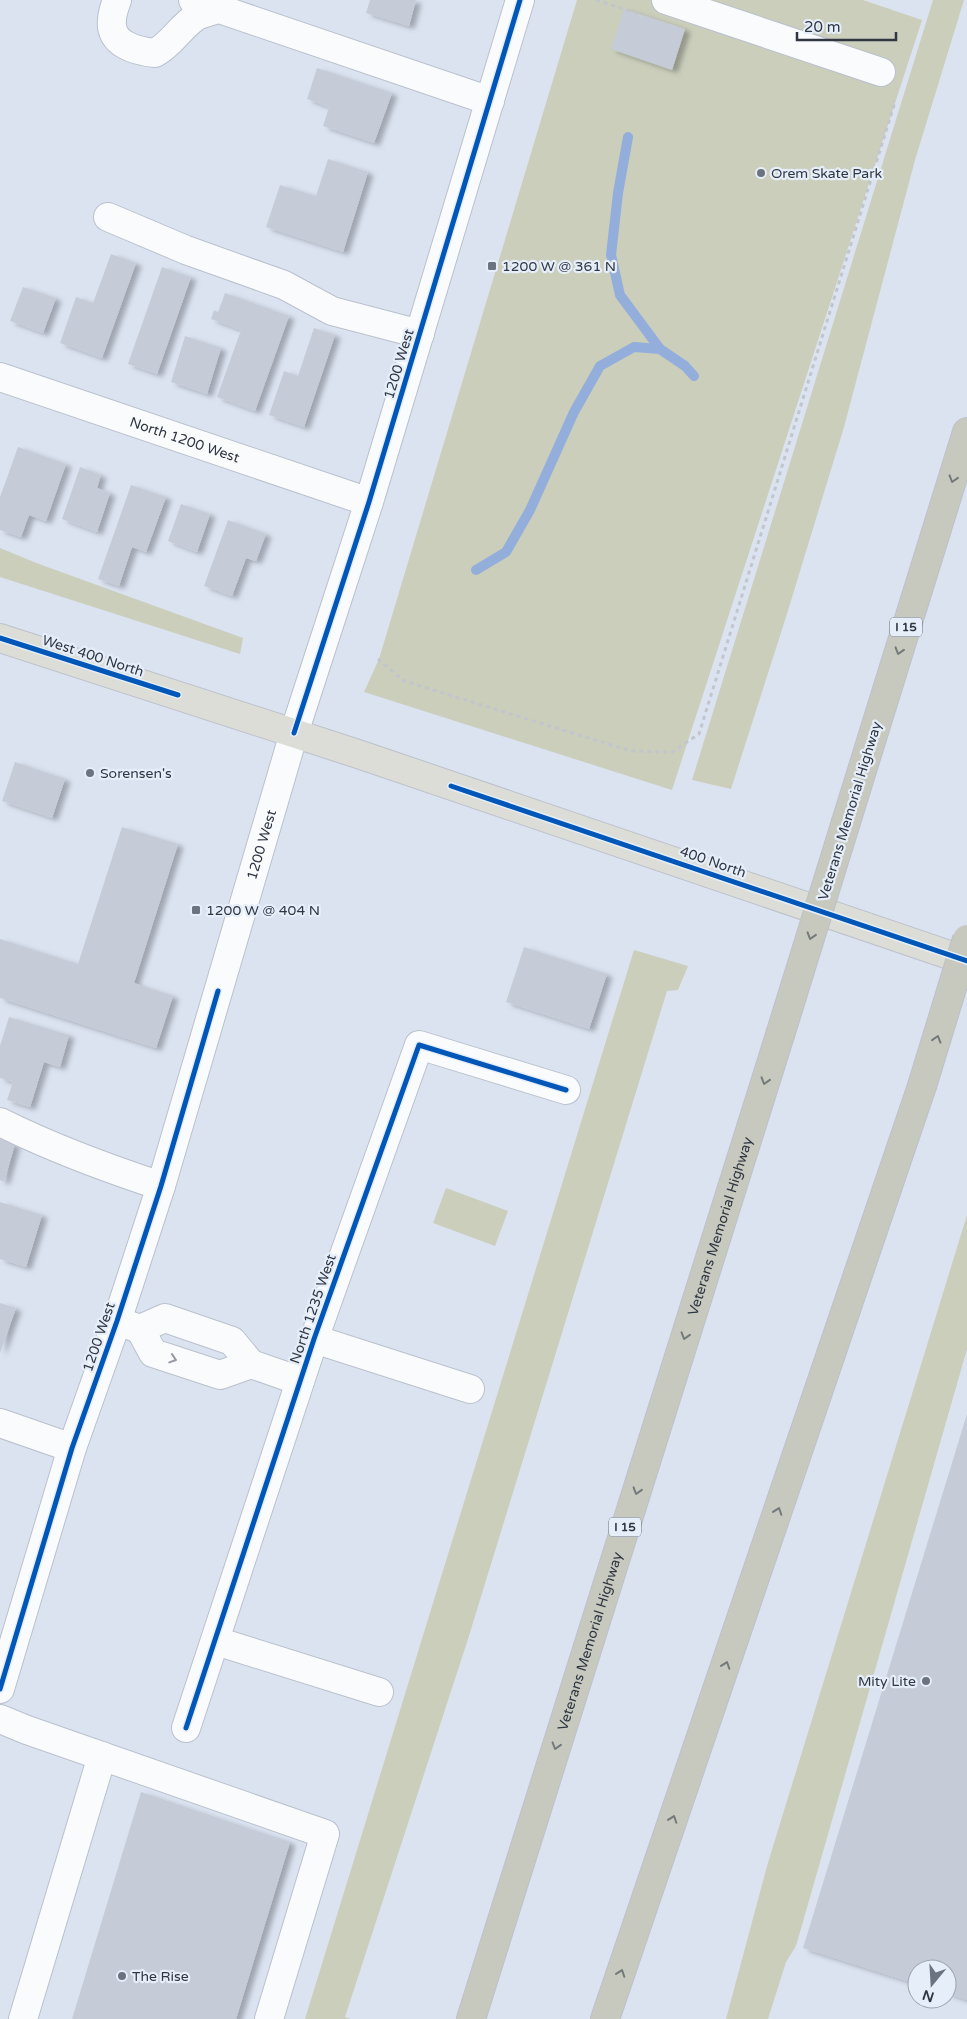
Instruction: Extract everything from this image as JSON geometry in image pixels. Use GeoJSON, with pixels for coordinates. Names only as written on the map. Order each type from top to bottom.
{"type":"FeatureCollection","features":[{"type":"Feature","properties":{"kind":"highway","name":"Veterans Memorial Highway"},"geometry":{"type":"LineString","coordinates":[[471,2019],[967,432]]}},
{"type":"Feature","properties":{"kind":"highway"},"geometry":{"type":"LineString","coordinates":[[605,2019],[922,1086],[967,939]]}},
{"type":"Feature","properties":{"kind":"main road","name":"West 400 North"},"geometry":{"type":"LineString","coordinates":[[0,638],[294,732]]}},
{"type":"Feature","properties":{"kind":"main road","name":"400 North"},"geometry":{"type":"LineString","coordinates":[[294,732],[967,961]]}},
{"type":"Feature","properties":{"kind":"street"},"geometry":{"type":"LineString","coordinates":[[118,0],[111,20],[114,35],[119,42],[131,48],[155,53],[166,47],[197,16],[220,8]]}},
{"type":"Feature","properties":{"kind":"street"},"geometry":{"type":"LineString","coordinates":[[193,0],[490,101]]}},
{"type":"Feature","properties":{"kind":"street","name":"1200 West"},"geometry":{"type":"LineString","coordinates":[[0,1689],[72,1448],[128,1324],[161,1186],[294,732],[369,502],[520,0]]}},
{"type":"Feature","properties":{"kind":"street"},"geometry":{"type":"LineString","coordinates":[[666,0],[881,72]]}},
{"type":"Feature","properties":{"kind":"street"},"geometry":{"type":"LineString","coordinates":[[108,217],[186,250],[284,285],[332,311],[420,334]]}},
{"type":"Feature","properties":{"kind":"street","name":"North 1200 West"},"geometry":{"type":"LineString","coordinates":[[0,377],[369,502]]}},
{"type":"Feature","properties":{"kind":"street","name":"North 1235 West"},"geometry":{"type":"LineString","coordinates":[[186,1728],[314,1339],[419,1045],[566,1090]]}},
{"type":"Feature","properties":{"kind":"street"},"geometry":{"type":"LineString","coordinates":[[0,1122],[39,1142],[161,1186]]}},
{"type":"Feature","properties":{"kind":"street"},"geometry":{"type":"LineString","coordinates":[[128,1324],[165,1318],[232,1341],[250,1364],[300,1381]]}},
{"type":"Feature","properties":{"kind":"street"},"geometry":{"type":"LineString","coordinates":[[128,1324],[153,1353],[220,1375],[250,1364]]}},
{"type":"Feature","properties":{"kind":"street"},"geometry":{"type":"LineString","coordinates":[[314,1339],[470,1389]]}},
{"type":"Feature","properties":{"kind":"street"},"geometry":{"type":"LineString","coordinates":[[0,1423],[72,1448]]}},
{"type":"Feature","properties":{"kind":"street"},"geometry":{"type":"LineString","coordinates":[[216,1641],[378,1692]]}},
{"type":"Feature","properties":{"kind":"street"},"geometry":{"type":"LineString","coordinates":[[0,1719],[325,1834],[270,2019]]}},
{"type":"Feature","properties":{"kind":"street"},"geometry":{"type":"LineString","coordinates":[[23,2019],[102,1756]]}},
{"type":"Feature","properties":{"kind":"path"},"geometry":{"type":"LineString","coordinates":[[596,0],[642,14]]}},
{"type":"Feature","properties":{"kind":"path"},"geometry":{"type":"LineString","coordinates":[[378,659],[404,681],[632,751],[672,752],[698,734],[896,102],[886,99]]}},
{"type":"Feature","properties":{"kind":"green space"},"geometry":{"type":"Polygon","coordinates":[[[577,0],[863,0],[922,20],[672,790],[364,692],[379,659],[577,0]]]}},
{"type":"Feature","properties":{"kind":"green space"},"geometry":{"type":"Polygon","coordinates":[[[933,0],[964,0],[915,160],[844,427],[786,617],[731,789],[692,780],[933,0]]]}},
{"type":"Feature","properties":{"kind":"green space"},"geometry":{"type":"Polygon","coordinates":[[[0,548],[243,638],[240,654],[0,577],[0,548]]]}},
{"type":"Feature","properties":{"kind":"green space"},"geometry":{"type":"Polygon","coordinates":[[[634,950],[688,966],[678,990],[667,991],[468,1639],[345,2017],[351,2019],[305,2019],[634,950]]]}},
{"type":"Feature","properties":{"kind":"green space"},"geometry":{"type":"Polygon","coordinates":[[[446,1188],[508,1211],[495,1246],[433,1223],[446,1188]]]}},
{"type":"Feature","properties":{"kind":"green space"},"geometry":{"type":"Polygon","coordinates":[[[967,1215],[967,1349],[796,1946],[786,1962],[768,2019],[726,2019],[767,1866],[967,1215]]]}},
{"type":"Feature","properties":{"kind":"building"},"geometry":{"type":"Polygon","coordinates":[[[370,0],[416,0],[409,26],[366,13],[370,0]]]}},
{"type":"Feature","properties":{"kind":"building"},"geometry":{"type":"Polygon","coordinates":[[[624,9],[685,29],[672,70],[611,49],[624,9]]]}},
{"type":"Feature","properties":{"kind":"building"},"geometry":{"type":"Polygon","coordinates":[[[317,68],[392,93],[374,143],[323,126],[329,107],[307,99],[317,68]]]}},
{"type":"Feature","properties":{"kind":"building"},"geometry":{"type":"Polygon","coordinates":[[[328,159],[368,172],[343,252],[266,227],[280,185],[316,196],[328,159]]]}},
{"type":"Feature","properties":{"kind":"building"},"geometry":{"type":"Polygon","coordinates":[[[111,254],[136,263],[102,358],[60,343],[76,297],[93,303],[111,254]]]}},
{"type":"Feature","properties":{"kind":"building"},"geometry":{"type":"Polygon","coordinates":[[[162,267],[191,277],[157,374],[128,364],[162,267]]]}},
{"type":"Feature","properties":{"kind":"building"},"geometry":{"type":"Polygon","coordinates":[[[23,287],[56,298],[43,333],[10,321],[23,287]]]}},
{"type":"Feature","properties":{"kind":"building"},"geometry":{"type":"Polygon","coordinates":[[[225,293],[289,316],[255,411],[217,397],[241,330],[211,319],[214,310],[218,312],[225,293]]]}},
{"type":"Feature","properties":{"kind":"building"},"geometry":{"type":"Polygon","coordinates":[[[314,328],[335,335],[304,427],[269,415],[284,371],[298,376],[314,328]]]}},
{"type":"Feature","properties":{"kind":"building"},"geometry":{"type":"Polygon","coordinates":[[[185,336],[221,348],[207,394],[171,382],[185,336]]]}},
{"type":"Feature","properties":{"kind":"building"},"geometry":{"type":"Polygon","coordinates":[[[18,447],[66,464],[46,521],[29,515],[21,537],[0,530],[0,497],[18,447]]]}},
{"type":"Feature","properties":{"kind":"building"},"geometry":{"type":"Polygon","coordinates":[[[80,467],[101,475],[97,488],[110,493],[97,532],[62,519],[80,467]]]}},
{"type":"Feature","properties":{"kind":"building"},"geometry":{"type":"Polygon","coordinates":[[[131,485],[166,497],[146,552],[132,547],[119,586],[98,579],[131,485]]]}},
{"type":"Feature","properties":{"kind":"building"},"geometry":{"type":"Polygon","coordinates":[[[181,504],[210,514],[197,552],[168,541],[181,504]]]}},
{"type":"Feature","properties":{"kind":"building"},"geometry":{"type":"Polygon","coordinates":[[[228,520],[266,534],[256,561],[246,558],[232,596],[204,586],[228,520]]]}},
{"type":"Feature","properties":{"kind":"building"},"geometry":{"type":"Polygon","coordinates":[[[15,762],[65,779],[52,818],[2,801],[15,762]]]}},
{"type":"Feature","properties":{"kind":"building"},"geometry":{"type":"Polygon","coordinates":[[[122,827],[178,844],[134,983],[173,996],[156,1048],[0,998],[0,939],[78,964],[122,827]]]}},
{"type":"Feature","properties":{"kind":"building"},"geometry":{"type":"Polygon","coordinates":[[[524,947],[607,974],[589,1029],[506,1002],[524,947]]]}},
{"type":"Feature","properties":{"kind":"building"},"geometry":{"type":"Polygon","coordinates":[[[9,1017],[69,1035],[60,1067],[44,1062],[30,1107],[7,1100],[13,1082],[0,1078],[0,1046],[9,1017]]]}},
{"type":"Feature","properties":{"kind":"building"},"geometry":{"type":"Polygon","coordinates":[[[0,1139],[15,1144],[4,1182],[0,1180],[0,1139]]]}},
{"type":"Feature","properties":{"kind":"building"},"geometry":{"type":"Polygon","coordinates":[[[0,1202],[42,1215],[26,1267],[0,1259],[0,1202]]]}},
{"type":"Feature","properties":{"kind":"building"},"geometry":{"type":"Polygon","coordinates":[[[0,1303],[16,1308],[0,1353],[0,1303]]]}},
{"type":"Feature","properties":{"kind":"building","name":"Mity Lite"},"geometry":{"type":"Polygon","coordinates":[[[967,1414],[967,2000],[957,1996],[957,1959],[907,1959],[907,1981],[803,1948],[967,1414]]]}},
{"type":"Feature","properties":{"kind":"building"},"geometry":{"type":"Polygon","coordinates":[[[141,1792],[290,1842],[236,2019],[72,2019],[141,1792]]]}},
{"type":"Feature","properties":{"kind":"waterway"},"geometry":{"type":"LineString","coordinates":[[628,137],[618,193],[611,255],[620,295],[660,349]]}},
{"type":"Feature","properties":{"kind":"waterway"},"geometry":{"type":"LineString","coordinates":[[476,570],[506,552],[530,510],[574,412],[600,366],[634,347],[660,349],[685,366],[694,376]]}},
{"type":"Feature","properties":{"kind":"cycle path"},"geometry":{"type":"LineString","coordinates":[[294,733],[369,502],[520,0]]}},
{"type":"Feature","properties":{"kind":"cycle path"},"geometry":{"type":"LineString","coordinates":[[0,638],[178,695]]}},
{"type":"Feature","properties":{"kind":"cycle path"},"geometry":{"type":"LineString","coordinates":[[451,786],[967,961]]}},
{"type":"Feature","properties":{"kind":"cycle path"},"geometry":{"type":"LineString","coordinates":[[0,1689],[72,1448],[117,1321],[161,1186],[218,991]]}},
{"type":"Feature","properties":{"kind":"cycle path"},"geometry":{"type":"LineString","coordinates":[[186,1728],[314,1339],[419,1045],[566,1090]]}},
{"type":"Feature","properties":{"kind":"place","name":"Orem Skate Park"},"geometry":{"type":"Point","coordinates":[761,173]}},
{"type":"Feature","properties":{"kind":"place","name":"1200 W @ 361 N"},"geometry":{"type":"Point","coordinates":[492,266]}},
{"type":"Feature","properties":{"kind":"place","name":"Sorensen's"},"geometry":{"type":"Point","coordinates":[90,773]}},
{"type":"Feature","properties":{"kind":"place","name":"1200 W @ 404 N"},"geometry":{"type":"Point","coordinates":[196,910]}},
{"type":"Feature","properties":{"kind":"place","name":"Mity Lite"},"geometry":{"type":"Point","coordinates":[926,1681]}},
{"type":"Feature","properties":{"kind":"place","name":"The Rise"},"geometry":{"type":"Point","coordinates":[122,1976]}}]}
